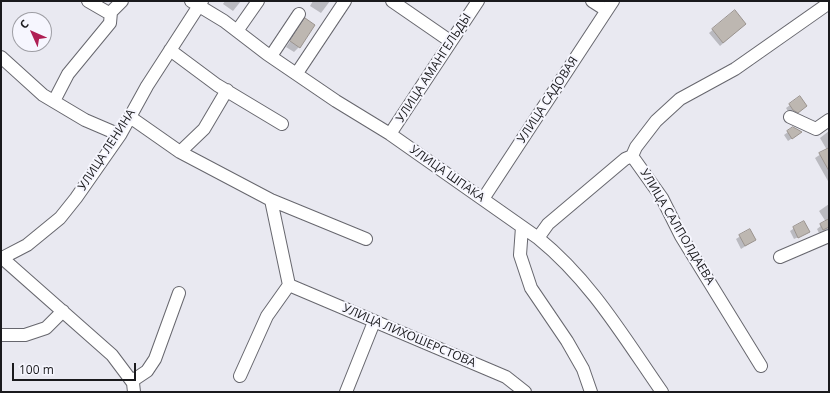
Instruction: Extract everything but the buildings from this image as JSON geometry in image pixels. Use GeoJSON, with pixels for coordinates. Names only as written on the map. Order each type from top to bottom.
{"type":"FeatureCollection","features":[{"type":"Feature","properties":{"kind":"street"},"geometry":{"type":"LineString","coordinates":[[88,1],[107,12],[111,12]]}},
{"type":"Feature","properties":{"kind":"street"},"geometry":{"type":"LineString","coordinates":[[54,101],[68,74],[110,22],[111,12],[122,1]]}},
{"type":"Feature","properties":{"kind":"street"},"geometry":{"type":"LineString","coordinates":[[237,31],[258,1]]}},
{"type":"Feature","properties":{"kind":"street"},"geometry":{"type":"LineString","coordinates":[[297,73],[345,1]]}},
{"type":"Feature","properties":{"kind":"street"},"geometry":{"type":"LineString","coordinates":[[392,1],[450,41]]}},
{"type":"Feature","properties":{"kind":"street","name":"УЛИЦА АМАНГЕЛЬДЫ"},"geometry":{"type":"LineString","coordinates":[[390,134],[450,41],[478,1]]}},
{"type":"Feature","properties":{"kind":"street"},"geometry":{"type":"LineString","coordinates":[[592,1],[610,6]]}},
{"type":"Feature","properties":{"kind":"street","name":"УЛИЦА ШПАКА"},"geometry":{"type":"LineString","coordinates":[[197,3],[336,101],[390,134],[538,238],[575,271],[605,308],[662,392]]}},
{"type":"Feature","properties":{"kind":"street","name":"УЛИЦА ЛЕНИНА"},"geometry":{"type":"LineString","coordinates":[[2,258],[28,245],[60,218],[120,135],[146,86],[170,50],[197,3]]}},
{"type":"Feature","properties":{"kind":"street"},"geometry":{"type":"LineString","coordinates":[[538,238],[548,224],[625,159],[632,156],[636,147],[656,121],[680,99],[736,69],[829,3]]}},
{"type":"Feature","properties":{"kind":"street","name":"УЛИЦА САДОВАЯ"},"geometry":{"type":"LineString","coordinates":[[483,199],[610,6]]}},
{"type":"Feature","properties":{"kind":"street"},"geometry":{"type":"LineString","coordinates":[[271,56],[299,14]]}},
{"type":"Feature","properties":{"kind":"street"},"geometry":{"type":"LineString","coordinates":[[170,50],[217,85],[282,124]]}},
{"type":"Feature","properties":{"kind":"street"},"geometry":{"type":"LineString","coordinates":[[1,57],[43,94],[85,120],[120,135]]}},
{"type":"Feature","properties":{"kind":"street"},"geometry":{"type":"LineString","coordinates":[[180,152],[204,129],[227,90]]}},
{"type":"Feature","properties":{"kind":"street"},"geometry":{"type":"LineString","coordinates":[[130,117],[180,152],[271,200],[366,239]]}},
{"type":"Feature","properties":{"kind":"street"},"geometry":{"type":"LineString","coordinates":[[790,117],[816,129],[829,120]]}},
{"type":"Feature","properties":{"kind":"street","name":"УЛИЦА САЛПОЛДАЕВА"},"geometry":{"type":"LineString","coordinates":[[632,156],[640,164],[662,198],[681,236],[760,366]]}},
{"type":"Feature","properties":{"kind":"street"},"geometry":{"type":"LineString","coordinates":[[240,376],[268,316],[289,285],[271,200]]}},
{"type":"Feature","properties":{"kind":"street"},"geometry":{"type":"LineString","coordinates":[[522,227],[520,255],[531,288],[567,341],[583,369],[591,392]]}},
{"type":"Feature","properties":{"kind":"street"},"geometry":{"type":"LineString","coordinates":[[780,257],[829,236]]}},
{"type":"Feature","properties":{"kind":"street"},"geometry":{"type":"LineString","coordinates":[[2,258],[112,355],[133,387],[155,359],[179,293]]}},
{"type":"Feature","properties":{"kind":"street","name":"УЛИЦА ЛИХОШЕРСТОВА"},"geometry":{"type":"LineString","coordinates":[[289,285],[506,377],[525,392]]}},
{"type":"Feature","properties":{"kind":"street"},"geometry":{"type":"LineString","coordinates":[[1,335],[25,335],[46,328],[62,311]]}},
{"type":"Feature","properties":{"kind":"street"},"geometry":{"type":"LineString","coordinates":[[346,392],[374,322]]}}]}
